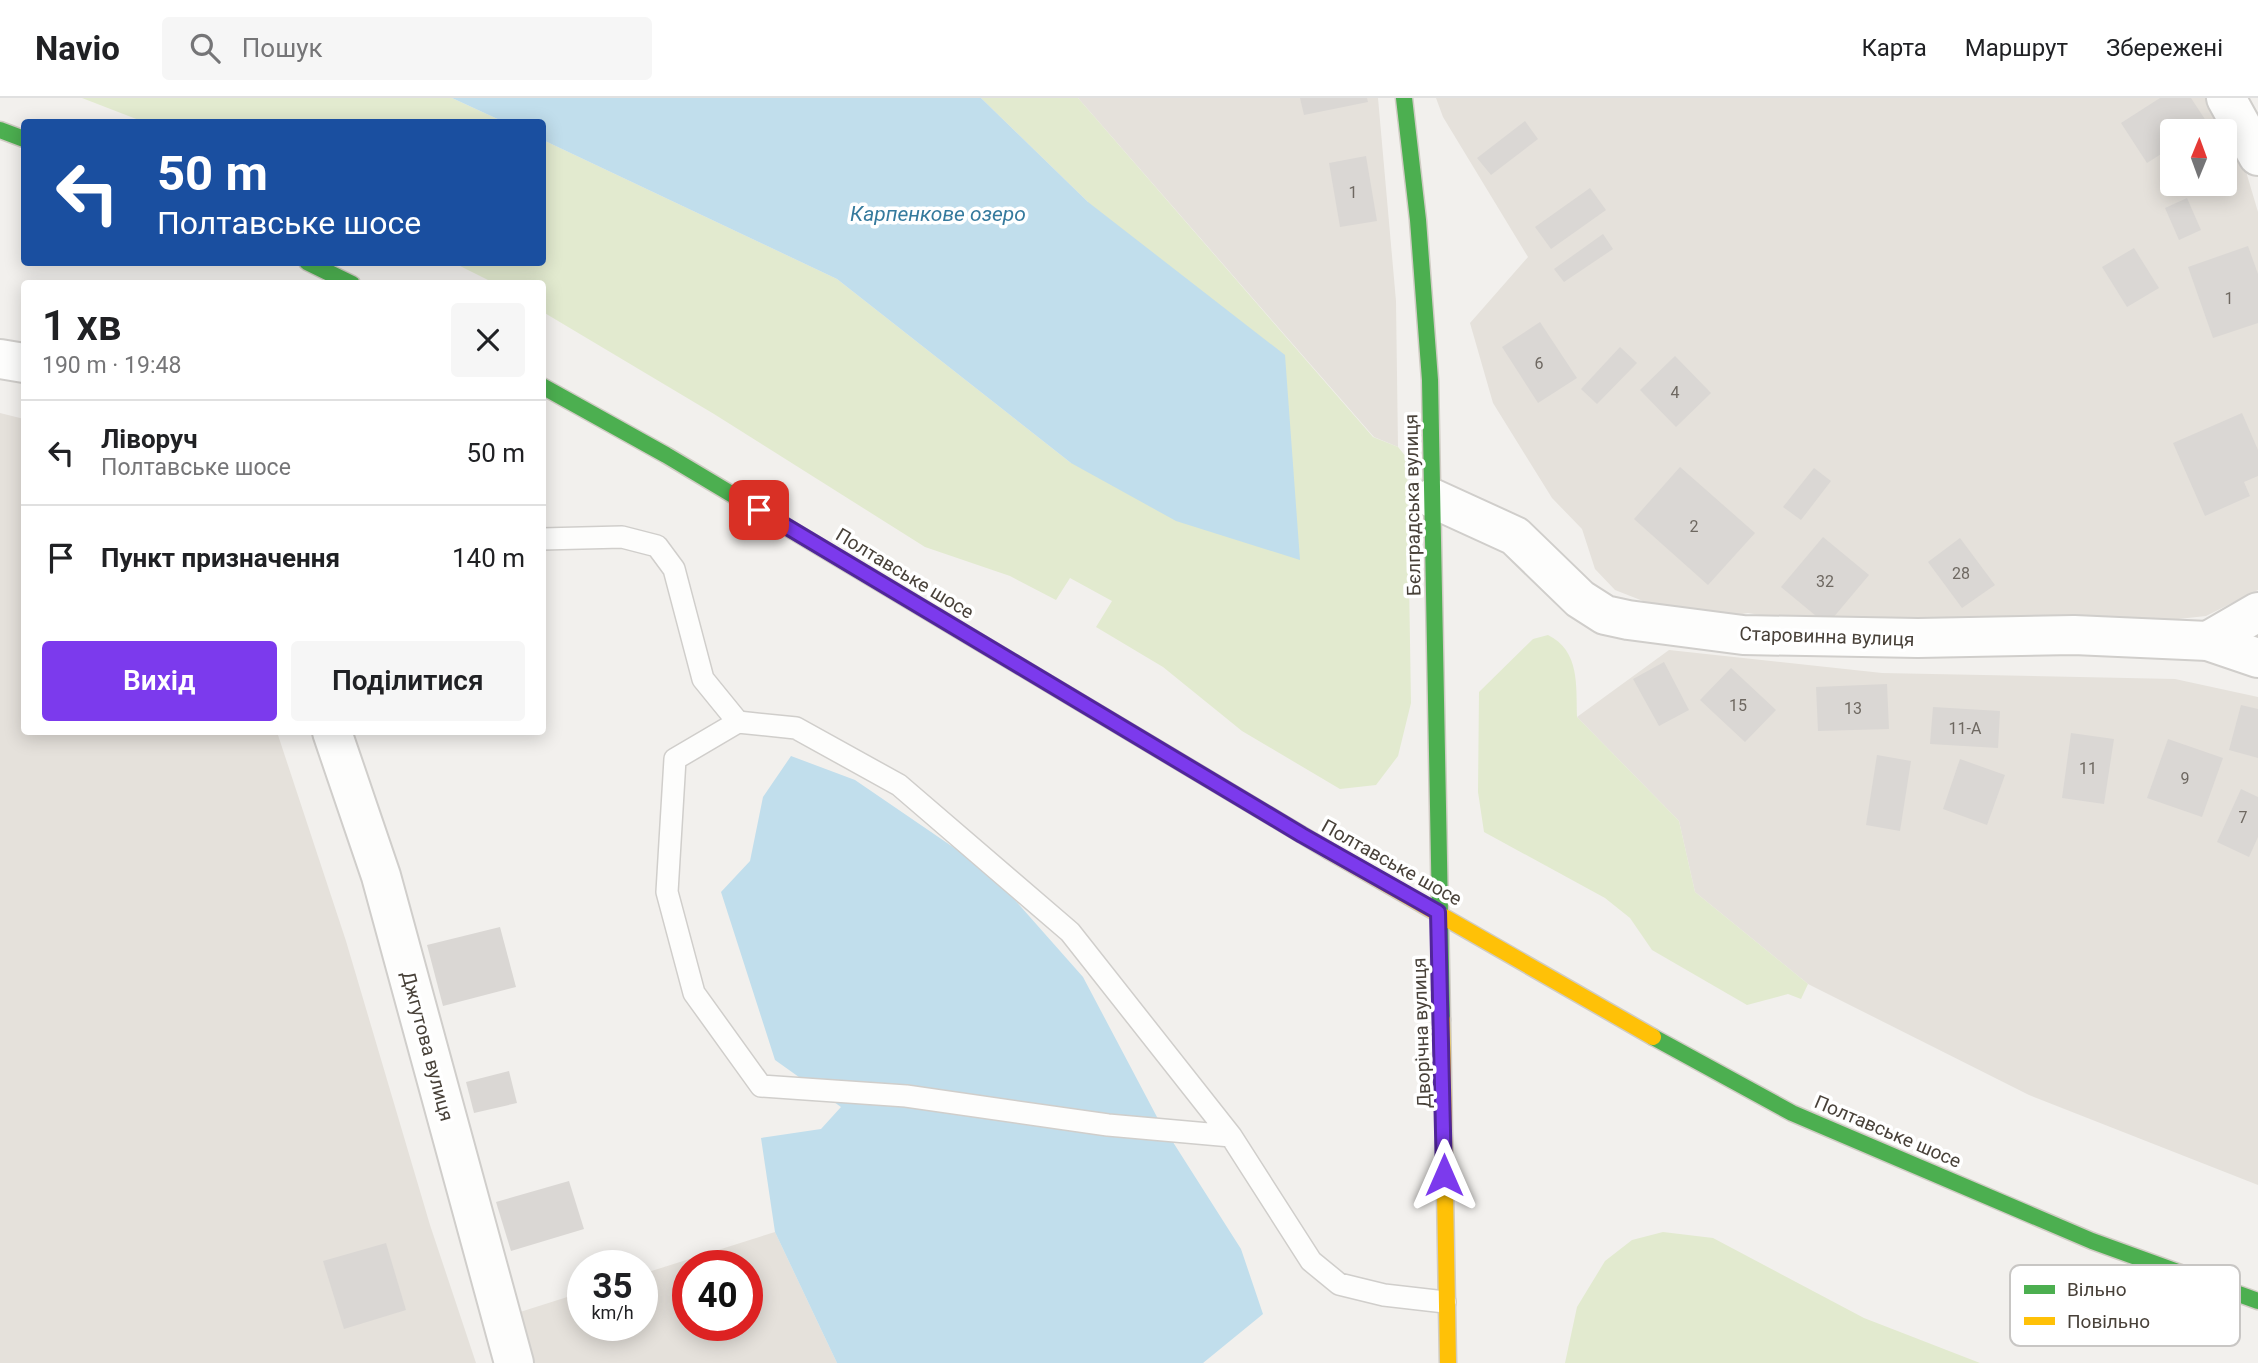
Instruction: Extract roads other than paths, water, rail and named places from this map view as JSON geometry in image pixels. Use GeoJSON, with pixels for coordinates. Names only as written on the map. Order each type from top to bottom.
{"type":"FeatureCollection","features":[{"type":"Feature","properties":{"kind":"main road","name":"Бєлградська вулиця"},"geometry":{"type":"LineString","coordinates":[[1404,98],[1430,380],[1439,723],[1438,912]]}},
{"type":"Feature","properties":{"kind":"main road"},"geometry":{"type":"LineString","coordinates":[[0,130],[21,138]]}},
{"type":"Feature","properties":{"kind":"main road"},"geometry":{"type":"LineString","coordinates":[[315,266],[344,280]]}},
{"type":"Feature","properties":{"kind":"main road","name":"Полтавське шосе"},"geometry":{"type":"LineString","coordinates":[[546,388],[690,469],[1302,835],[1604,1010],[1792,1113],[2092,1241],[2158,1265]]}},
{"type":"Feature","properties":{"kind":"main road","name":"Дворічна вулиця"},"geometry":{"type":"LineString","coordinates":[[1438,912],[1448,1363]]}},
{"type":"Feature","properties":{"kind":"main road","name":"Полтавське шосе"},"geometry":{"type":"LineString","coordinates":[[2240,1294],[2258,1301]]}},
{"type":"Feature","properties":{"kind":"street"},"geometry":{"type":"LineString","coordinates":[[2226,98],[2258,156]]}},
{"type":"Feature","properties":{"kind":"street"},"geometry":{"type":"LineString","coordinates":[[0,359],[21,362]]}},
{"type":"Feature","properties":{"kind":"street","name":"Старовинна вулиця"},"geometry":{"type":"LineString","coordinates":[[1432,498],[1515,536],[1580,599],[1605,615],[1628,620],[1743,635],[1918,638],[2074,635],[2208,641],[2258,658]]}},
{"type":"Feature","properties":{"kind":"street"},"geometry":{"type":"LineString","coordinates":[[2208,641],[2258,612]]}},
{"type":"Feature","properties":{"kind":"street","name":"Джгутова вулиця"},"geometry":{"type":"LineString","coordinates":[[333,735],[381,876],[514,1363]]}},
{"type":"Feature","properties":{"kind":"lane"},"geometry":{"type":"LineString","coordinates":[[546,539],[622,537],[657,546],[674,569],[703,679],[738,722]]}},
{"type":"Feature","properties":{"kind":"lane"},"geometry":{"type":"LineString","coordinates":[[1231,1136],[1108,1125],[906,1096],[761,1086],[694,993],[667,892],[675,760],[738,722],[796,728],[899,785],[1070,932],[1231,1136],[1311,1261],[1339,1284],[1384,1295],[1445,1302]]}},
{"type":"Feature","properties":{"kind":"water","name":"Карпенкове озеро"},"geometry":{"type":"Polygon","coordinates":[[[452,98],[981,98],[1088,202],[1285,355],[1300,560],[1176,521],[1071,463],[837,279],[546,141],[546,119],[498,119],[452,98]]]}},
{"type":"Feature","properties":{"kind":"water"},"geometry":{"type":"Polygon","coordinates":[[[791,756],[855,780],[991,873],[1083,977],[1157,1117],[1241,1249],[1263,1314],[1203,1363],[837,1363],[775,1232],[761,1138],[821,1129],[841,1107],[775,1060],[721,892],[750,861],[763,797],[791,756]]]}}]}
